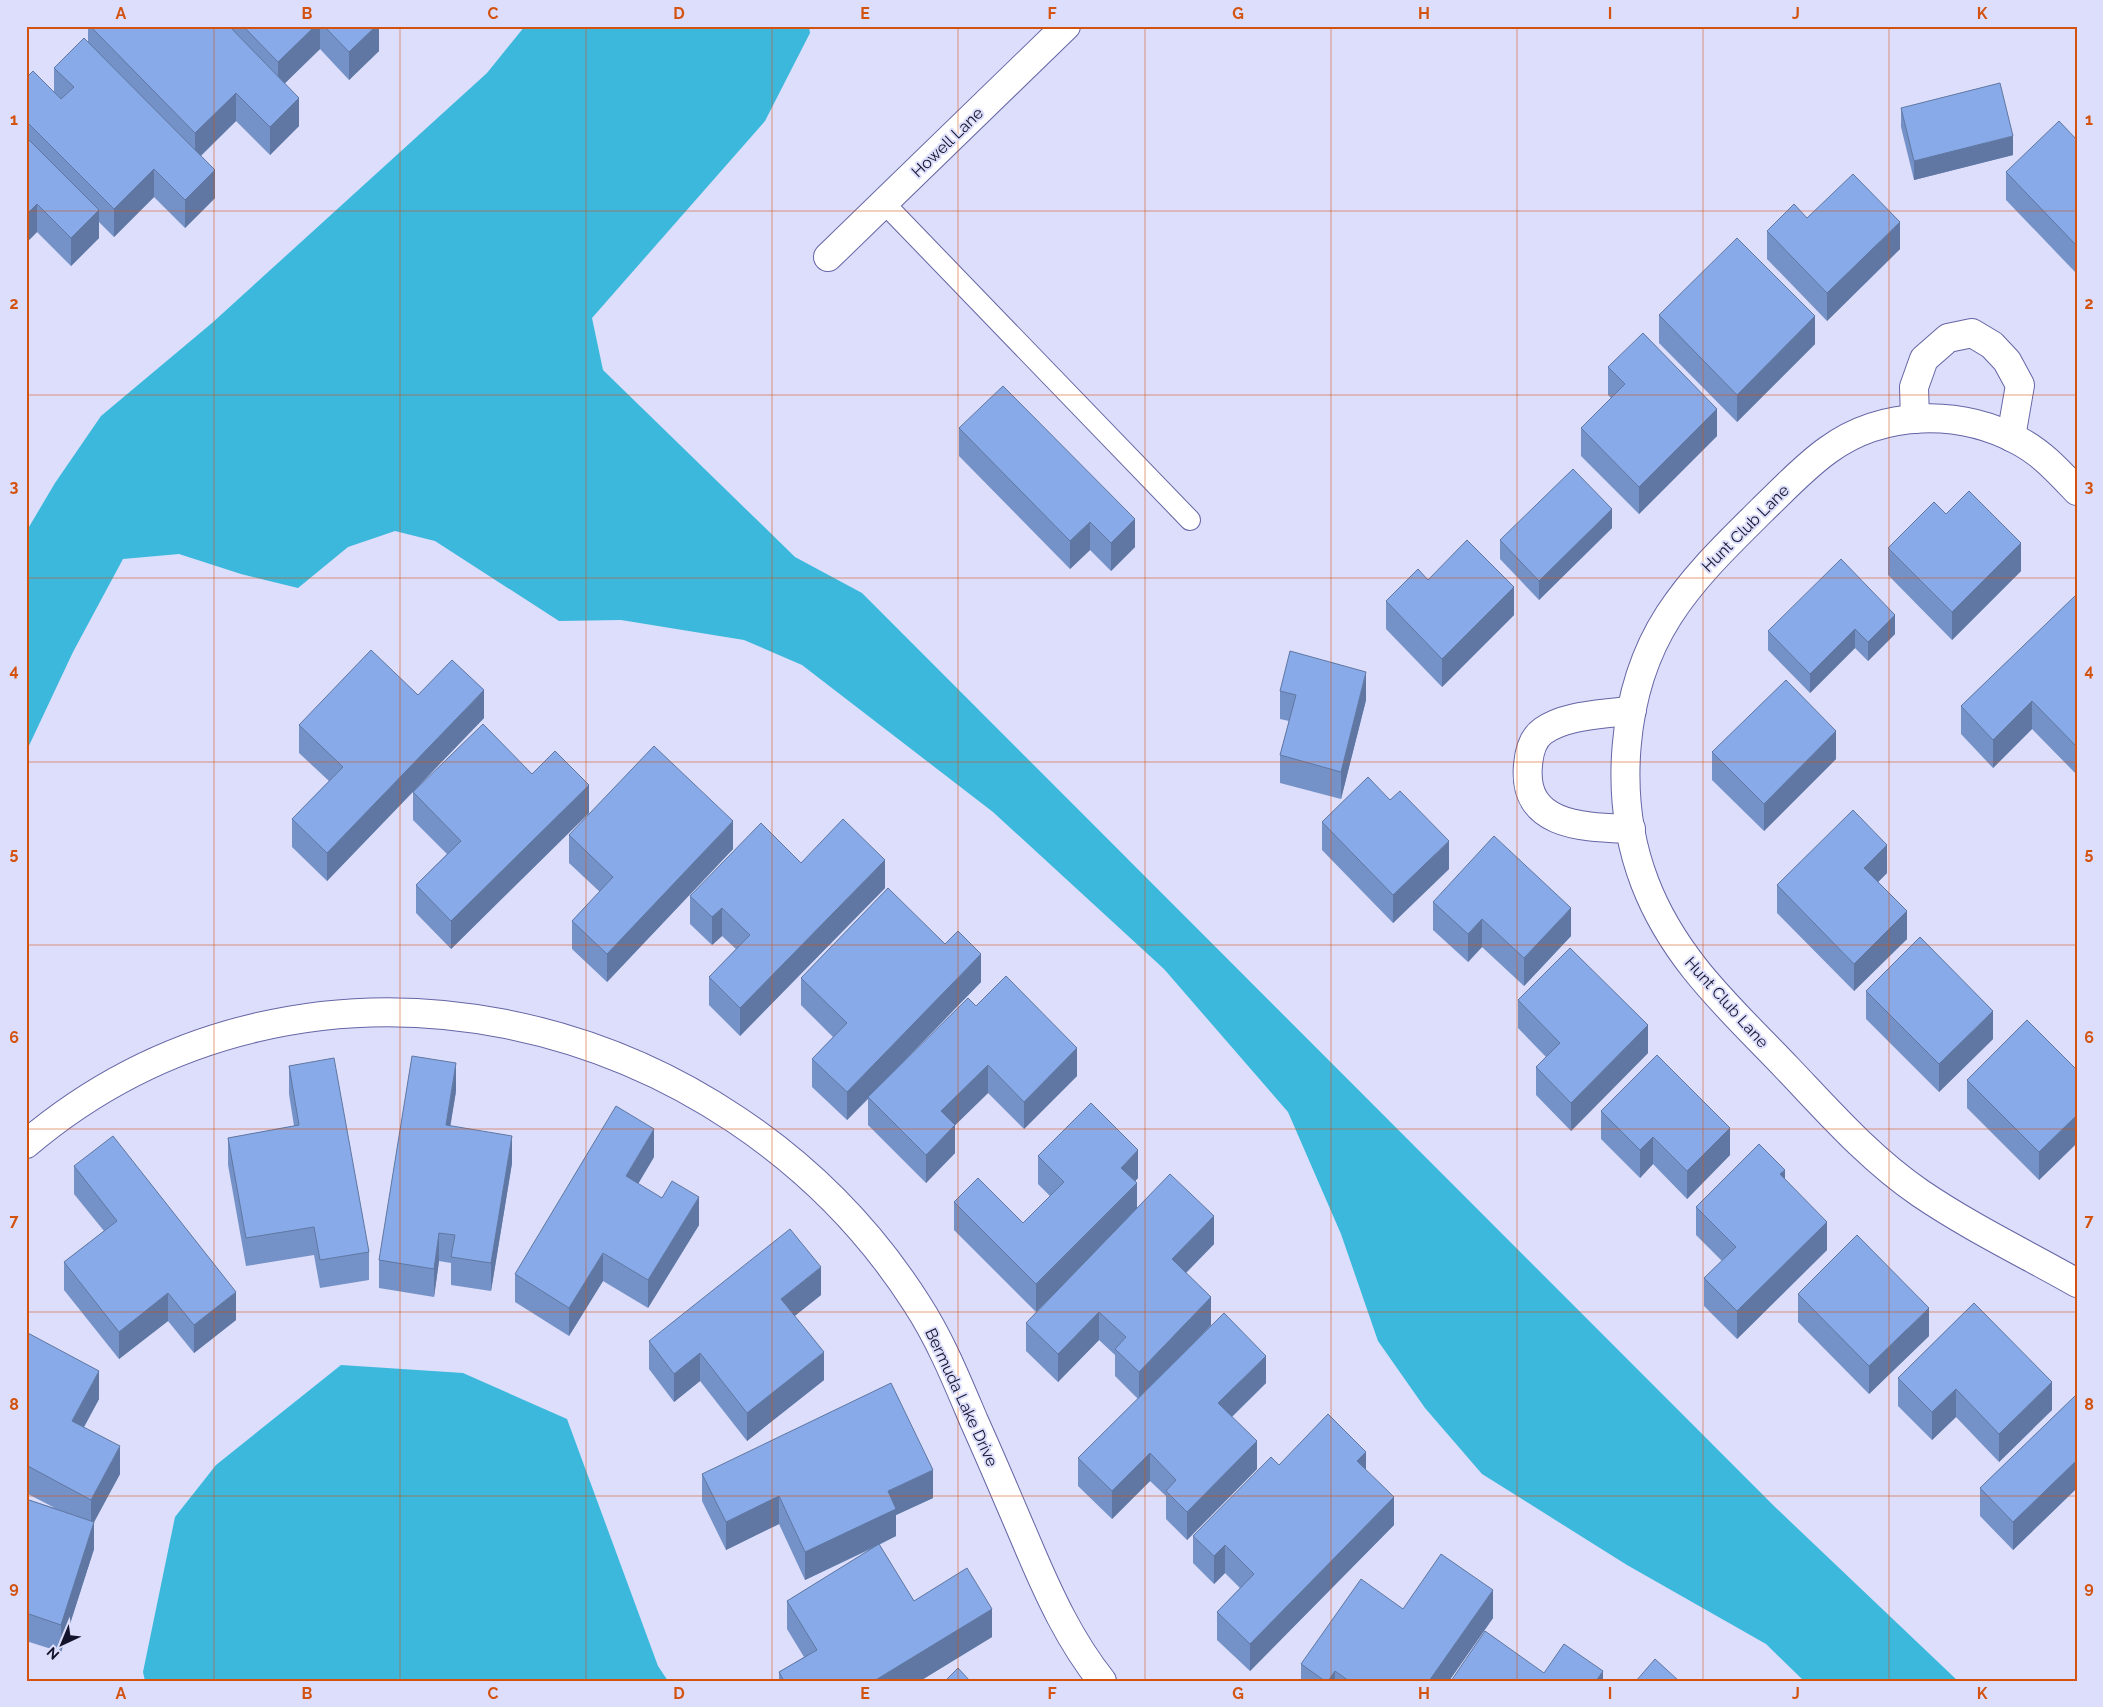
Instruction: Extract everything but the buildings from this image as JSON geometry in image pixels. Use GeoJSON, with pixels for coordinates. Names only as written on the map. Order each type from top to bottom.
{"type":"FeatureCollection","features":[{"type":"Feature","properties":{"kind":"street","name":"Howell Lane"},"geometry":{"type":"LineString","coordinates":[[828,258],[1066,26]]}},
{"type":"Feature","properties":{"kind":"street"},"geometry":{"type":"LineString","coordinates":[[1915,419],[1914,387],[1924,359],[1948,338],[1972,333],[1992,345],[2006,361],[2020,385],[2011,437]]}},
{"type":"Feature","properties":{"kind":"street","name":"Hunt Club Lane"},"geometry":{"type":"LineString","coordinates":[[2077,491],[2045,458],[2011,437],[1992,428],[1964,420],[1935,417],[1885,424],[1856,434],[1830,448],[1807,467],[1708,563],[1668,617],[1641,678],[1632,710],[1627,743],[1626,775],[1631,829],[1644,880],[1657,911],[1692,968],[1851,1135],[1915,1190],[1962,1222],[2077,1283]]}},
{"type":"Feature","properties":{"kind":"street"},"geometry":{"type":"LineString","coordinates":[[1631,829],[1580,827],[1552,818],[1535,801],[1527,776],[1529,752],[1542,731],[1564,721],[1632,710]]}},
{"type":"Feature","properties":{"kind":"street","name":"Bermuda Lake Drive"},"geometry":{"type":"LineString","coordinates":[[26,1144],[55,1119],[114,1081],[178,1051],[244,1029],[313,1016],[376,1012],[460,1016],[544,1032],[625,1059],[693,1092],[749,1127],[829,1194],[885,1258],[918,1305],[945,1354],[1054,1607],[1087,1662],[1102,1681]]}},
{"type":"Feature","properties":{"kind":"lane"},"geometry":{"type":"LineString","coordinates":[[884,203],[1190,520]]}},
{"type":"Feature","properties":{"kind":"water"},"geometry":{"type":"Polygon","coordinates":[[[525,26],[809,26],[810,33],[765,121],[592,318],[603,370],[795,557],[862,593],[1775,1507],[1958,1681],[1804,1681],[1766,1644],[1627,1565],[1482,1474],[1425,1408],[1378,1341],[1341,1234],[1288,1112],[1164,969],[993,812],[802,665],[744,640],[621,620],[559,621],[435,541],[395,531],[348,547],[298,588],[241,574],[179,554],[123,559],[73,652],[26,752],[26,532],[55,483],[101,416],[212,323],[487,73],[525,26]]]}},
{"type":"Feature","properties":{"kind":"water"},"geometry":{"type":"Polygon","coordinates":[[[341,1365],[463,1373],[567,1419],[658,1666],[668,1681],[145,1681],[143,1672],[175,1517],[216,1465],[341,1365]]]}}]}
